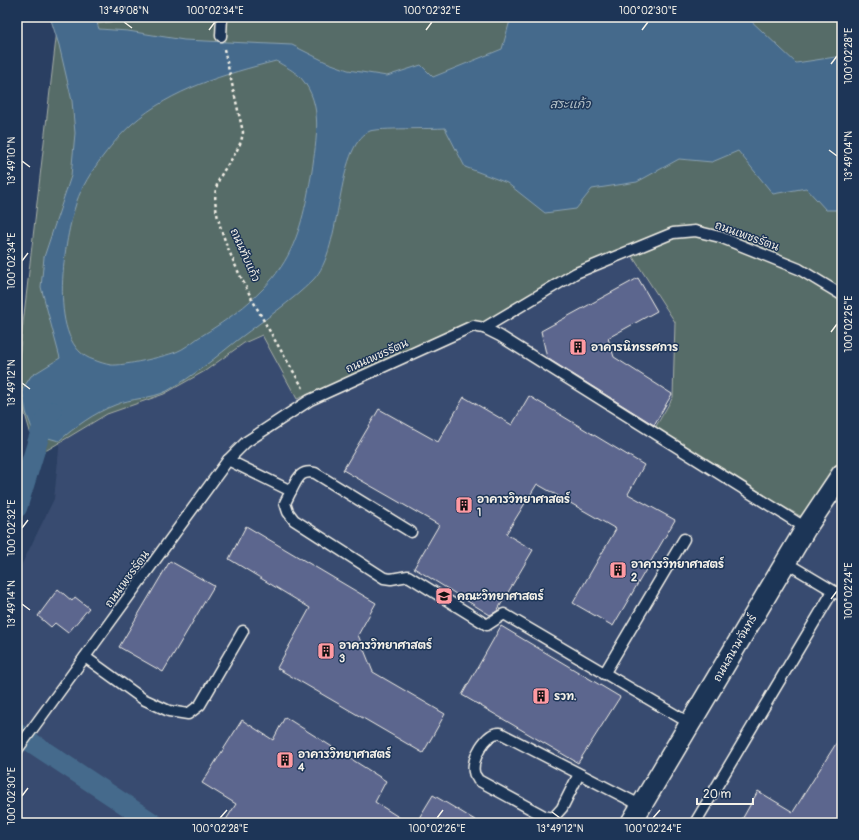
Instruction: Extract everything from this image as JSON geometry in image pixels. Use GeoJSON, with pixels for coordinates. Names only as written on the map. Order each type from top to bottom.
{"type":"FeatureCollection","features":[{"type":"Feature","properties":{"kind":"street","name":"ถนนสนามจันทร์"},"geometry":{"type":"LineString","coordinates":[[631,823],[691,724],[785,562],[842,474]]}},
{"type":"Feature","properties":{"kind":"lane"},"geometry":{"type":"LineString","coordinates":[[222,17],[222,36]]}},
{"type":"Feature","properties":{"kind":"lane","name":"ถนนเพชรรัตน"},"geometry":{"type":"LineString","coordinates":[[17,750],[228,460],[246,442],[310,400],[473,326],[484,328],[576,273],[673,233],[695,231],[720,237],[798,269],[842,295]]}},
{"type":"Feature","properties":{"kind":"lane"},"geometry":{"type":"LineString","coordinates":[[484,328],[500,336],[806,528]]}},
{"type":"Feature","properties":{"kind":"lane"},"geometry":{"type":"LineString","coordinates":[[228,460],[291,491]]}},
{"type":"Feature","properties":{"kind":"lane"},"geometry":{"type":"LineString","coordinates":[[411,532],[315,473],[307,471],[301,474],[285,502],[288,512],[294,520],[374,573],[391,579],[408,576],[487,625],[504,614],[691,724]]}},
{"type":"Feature","properties":{"kind":"lane"},"geometry":{"type":"LineString","coordinates":[[604,674],[684,539]]}},
{"type":"Feature","properties":{"kind":"lane"},"geometry":{"type":"LineString","coordinates":[[785,562],[842,596]]}},
{"type":"Feature","properties":{"kind":"lane"},"geometry":{"type":"LineString","coordinates":[[695,823],[833,591]]}},
{"type":"Feature","properties":{"kind":"lane"},"geometry":{"type":"LineString","coordinates":[[85,657],[143,700],[169,711],[188,714],[200,705],[243,631]]}},
{"type":"Feature","properties":{"kind":"lane"},"geometry":{"type":"LineString","coordinates":[[579,774],[562,808],[553,818],[544,816],[478,780],[474,772],[474,765],[486,740],[489,736],[496,733],[500,734],[579,774],[642,806]]}},
{"type":"Feature","properties":{"kind":"path","name":"ถนนทับแก้ว"},"geometry":{"type":"LineString","coordinates":[[222,36],[243,132],[242,144],[218,181],[216,190],[216,199],[223,236],[249,292],[310,400]]}},
{"type":"Feature","properties":{"kind":"shaded area"},"geometry":{"type":"Polygon","coordinates":[[[77,17],[842,17],[842,823],[17,823],[17,574],[54,499],[94,107],[77,17]]]}},
{"type":"Feature","properties":{"kind":"green space"},"geometry":{"type":"Polygon","coordinates":[[[141,17],[842,17],[842,463],[802,517],[652,433],[673,397],[675,322],[629,251],[488,321],[297,399],[262,335],[244,343],[205,371],[164,394],[107,414],[37,456],[17,386],[17,375],[57,30],[141,17]]]}},
{"type":"Feature","properties":{"kind":"water","name":"สระแก้ว"},"geometry":{"type":"Polygon","coordinates":[[[50,17],[95,17],[99,29],[128,31],[184,40],[292,45],[326,62],[348,70],[387,76],[421,65],[433,77],[502,49],[511,17],[747,17],[796,63],[842,56],[842,210],[826,210],[806,188],[773,194],[738,151],[712,162],[679,159],[637,182],[592,189],[576,209],[545,213],[507,183],[465,167],[445,128],[383,129],[370,131],[358,141],[350,157],[344,177],[330,246],[323,265],[313,280],[278,310],[205,366],[177,385],[161,394],[128,401],[107,408],[85,421],[59,441],[34,434],[26,412],[22,390],[31,376],[60,358],[41,287],[44,257],[71,176],[75,133],[72,101],[59,45],[50,17]],[[276,61],[219,77],[164,101],[132,124],[115,141],[98,162],[84,185],[75,207],[67,244],[64,268],[62,292],[64,315],[69,335],[79,351],[94,360],[111,365],[143,361],[176,352],[185,348],[244,307],[264,288],[281,267],[288,256],[298,233],[305,208],[312,171],[317,123],[313,99],[308,88],[299,75],[276,61]]]}},
{"type":"Feature","properties":{"kind":"building","name":"อาคารนิทรรศการ"},"geometry":{"type":"Polygon","coordinates":[[[638,278],[657,311],[608,338],[614,357],[672,394],[654,425],[547,358],[541,331],[638,278]]]}},
{"type":"Feature","properties":{"kind":"building","name":"อาคารวิทยาศาสตร์ 1"},"geometry":{"type":"Polygon","coordinates":[[[529,396],[644,465],[628,494],[675,520],[613,626],[573,603],[616,529],[537,484],[506,534],[533,550],[497,611],[490,615],[414,568],[439,525],[343,470],[379,409],[438,442],[464,397],[512,425],[529,396]]]}},
{"type":"Feature","properties":{"kind":"building","name":"อาคารวิทยาศาสตร์ 3"},"geometry":{"type":"Polygon","coordinates":[[[246,526],[376,603],[358,635],[373,672],[445,714],[423,753],[277,668],[310,608],[229,559],[246,526]]]}},
{"type":"Feature","properties":{"kind":"building"},"geometry":{"type":"Polygon","coordinates":[[[170,561],[214,586],[163,672],[119,647],[170,561]]]}},
{"type":"Feature","properties":{"kind":"building"},"geometry":{"type":"Polygon","coordinates":[[[58,589],[72,601],[75,597],[89,608],[68,633],[55,623],[51,627],[38,616],[58,589]]]}},
{"type":"Feature","properties":{"kind":"building","name":"รวท."},"geometry":{"type":"Polygon","coordinates":[[[501,626],[620,697],[578,763],[462,695],[501,626]]]}},
{"type":"Feature","properties":{"kind":"building","name":"อาคารวิทยาศาสตร์ 4"},"geometry":{"type":"Polygon","coordinates":[[[285,717],[386,781],[375,802],[408,823],[224,823],[236,804],[202,783],[242,720],[273,740],[285,717]]]}},
{"type":"Feature","properties":{"kind":"building"},"geometry":{"type":"Polygon","coordinates":[[[842,734],[842,823],[740,823],[758,791],[793,812],[842,734]]]}},
{"type":"Feature","properties":{"kind":"building"},"geometry":{"type":"Polygon","coordinates":[[[433,795],[480,823],[416,823],[433,795]]]}},
{"type":"Feature","properties":{"kind":"waterway"},"geometry":{"type":"LineString","coordinates":[[17,508],[43,424],[52,411]]}},
{"type":"Feature","properties":{"kind":"waterway"},"geometry":{"type":"LineString","coordinates":[[17,733],[153,823]]}},
{"type":"Feature","properties":{"kind":"place","name":"อาคารนิทรรศการ"},"geometry":{"type":"Point","coordinates":[578,347]}},
{"type":"Feature","properties":{"kind":"place","name":"อาคารวิทยาศาสตร์ 1"},"geometry":{"type":"Point","coordinates":[464,505]}},
{"type":"Feature","properties":{"kind":"place","name":"อาคารวิทยาศาสตร์ 2"},"geometry":{"type":"Point","coordinates":[618,570]}},
{"type":"Feature","properties":{"kind":"place","name":"คณะวิทยาศาสตร์"},"geometry":{"type":"Point","coordinates":[444,596]}},
{"type":"Feature","properties":{"kind":"place","name":"อาคารวิทยาศาสตร์ 3"},"geometry":{"type":"Point","coordinates":[326,651]}},
{"type":"Feature","properties":{"kind":"place","name":"รวท."},"geometry":{"type":"Point","coordinates":[541,696]}},
{"type":"Feature","properties":{"kind":"place","name":"อาคารวิทยาศาสตร์ 4"},"geometry":{"type":"Point","coordinates":[285,760]}}]}
